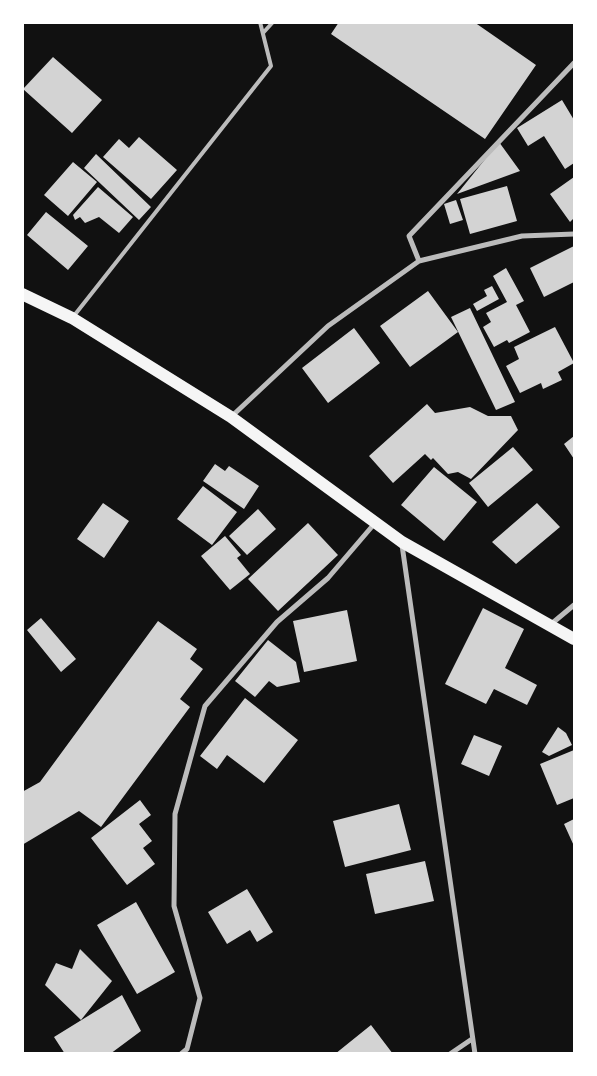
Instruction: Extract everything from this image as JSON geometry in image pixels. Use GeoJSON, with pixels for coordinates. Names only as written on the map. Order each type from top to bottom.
{"type":"FeatureCollection","features":[{"type":"Feature","properties":{"kind":"main road"},"geometry":{"type":"LineString","coordinates":[[22,294],[72,318],[231,418],[402,542],[574,639]]}},
{"type":"Feature","properties":{"kind":"street"},"geometry":{"type":"LineString","coordinates":[[419,261],[409,236],[574,63]]}},
{"type":"Feature","properties":{"kind":"street"},"geometry":{"type":"LineString","coordinates":[[231,418],[328,326],[419,261],[522,236],[574,234]]}},
{"type":"Feature","properties":{"kind":"street"},"geometry":{"type":"LineString","coordinates":[[181,1054],[187,1049],[200,998],[174,906],[175,814],[205,706],[277,622],[328,578],[376,523]]}},
{"type":"Feature","properties":{"kind":"street"},"geometry":{"type":"LineString","coordinates":[[402,542],[475,1054]]}},
{"type":"Feature","properties":{"kind":"street"},"geometry":{"type":"LineString","coordinates":[[550,626],[574,605]]}},
{"type":"Feature","properties":{"kind":"street"},"geometry":{"type":"LineString","coordinates":[[450,1054],[472,1039]]}},
{"type":"Feature","properties":{"kind":"lane"},"geometry":{"type":"LineString","coordinates":[[72,318],[271,66],[260,22]]}},
{"type":"Feature","properties":{"kind":"lane"},"geometry":{"type":"LineString","coordinates":[[263,33],[273,22]]}},
{"type":"Feature","properties":{"kind":"building"},"geometry":{"type":"Polygon","coordinates":[[[339,22],[474,22],[536,65],[485,139],[331,34],[339,22]]]}},
{"type":"Feature","properties":{"kind":"building"},"geometry":{"type":"Polygon","coordinates":[[[53,57],[102,100],[72,133],[23,89],[53,57]]]}},
{"type":"Feature","properties":{"kind":"building"},"geometry":{"type":"Polygon","coordinates":[[[562,100],[574,120],[574,163],[565,169],[544,136],[528,146],[517,128],[562,100]]]}},
{"type":"Feature","properties":{"kind":"building"},"geometry":{"type":"Polygon","coordinates":[[[139,137],[177,170],[151,199],[103,157],[119,139],[129,148],[139,137]]]}},
{"type":"Feature","properties":{"kind":"building"},"geometry":{"type":"Polygon","coordinates":[[[499,142],[520,171],[457,194],[499,142]]]}},
{"type":"Feature","properties":{"kind":"building"},"geometry":{"type":"Polygon","coordinates":[[[96,154],[151,207],[139,220],[84,168],[96,154]]]}},
{"type":"Feature","properties":{"kind":"building"},"geometry":{"type":"Polygon","coordinates":[[[73,162],[97,182],[68,216],[44,195],[73,162]]]}},
{"type":"Feature","properties":{"kind":"building"},"geometry":{"type":"Polygon","coordinates":[[[574,177],[574,218],[570,222],[550,194],[574,177]]]}},
{"type":"Feature","properties":{"kind":"building"},"geometry":{"type":"Polygon","coordinates":[[[507,186],[517,221],[470,234],[460,199],[507,186]]]}},
{"type":"Feature","properties":{"kind":"building"},"geometry":{"type":"Polygon","coordinates":[[[98,187],[133,217],[119,233],[99,217],[85,223],[80,217],[75,220],[73,215],[98,187]]]}},
{"type":"Feature","properties":{"kind":"building"},"geometry":{"type":"Polygon","coordinates":[[[456,200],[463,220],[450,224],[444,204],[456,200]]]}},
{"type":"Feature","properties":{"kind":"building"},"geometry":{"type":"Polygon","coordinates":[[[46,212],[88,246],[68,270],[27,235],[46,212]]]}},
{"type":"Feature","properties":{"kind":"building"},"geometry":{"type":"Polygon","coordinates":[[[574,246],[574,282],[544,297],[530,268],[574,246]]]}},
{"type":"Feature","properties":{"kind":"building"},"geometry":{"type":"Polygon","coordinates":[[[506,268],[524,301],[516,305],[530,332],[509,343],[507,340],[494,347],[483,327],[491,322],[486,313],[507,302],[493,276],[506,268]]]}},
{"type":"Feature","properties":{"kind":"building"},"geometry":{"type":"Polygon","coordinates":[[[492,286],[499,299],[477,311],[473,304],[487,296],[484,290],[492,286]]]}},
{"type":"Feature","properties":{"kind":"building"},"geometry":{"type":"Polygon","coordinates":[[[428,291],[458,332],[410,367],[380,326],[428,291]]]}},
{"type":"Feature","properties":{"kind":"building"},"geometry":{"type":"Polygon","coordinates":[[[470,308],[515,402],[496,410],[451,317],[470,308]]]}},
{"type":"Feature","properties":{"kind":"building"},"geometry":{"type":"Polygon","coordinates":[[[555,327],[574,363],[558,372],[562,380],[543,389],[541,383],[520,393],[506,366],[519,359],[514,347],[555,327]]]}},
{"type":"Feature","properties":{"kind":"building"},"geometry":{"type":"Polygon","coordinates":[[[354,328],[380,363],[328,403],[302,368],[354,328]]]}},
{"type":"Feature","properties":{"kind":"building"},"geometry":{"type":"Polygon","coordinates":[[[427,404],[435,413],[470,407],[488,416],[511,416],[518,430],[471,479],[458,472],[448,474],[433,458],[431,460],[425,454],[393,483],[369,456],[427,404]]]}},
{"type":"Feature","properties":{"kind":"building"},"geometry":{"type":"Polygon","coordinates":[[[574,436],[574,459],[564,444],[574,436]]]}},
{"type":"Feature","properties":{"kind":"building"},"geometry":{"type":"Polygon","coordinates":[[[513,447],[533,470],[488,507],[469,483],[513,447]]]}},
{"type":"Feature","properties":{"kind":"building"},"geometry":{"type":"Polygon","coordinates":[[[215,464],[225,471],[229,466],[259,486],[244,509],[203,481],[215,464]]]}},
{"type":"Feature","properties":{"kind":"building"},"geometry":{"type":"Polygon","coordinates":[[[434,467],[477,502],[444,541],[401,505],[434,467]]]}},
{"type":"Feature","properties":{"kind":"building"},"geometry":{"type":"Polygon","coordinates":[[[203,486],[237,512],[212,545],[177,519],[203,486]]]}},
{"type":"Feature","properties":{"kind":"building"},"geometry":{"type":"Polygon","coordinates":[[[103,503],[129,521],[104,558],[77,539],[103,503]]]}},
{"type":"Feature","properties":{"kind":"building"},"geometry":{"type":"Polygon","coordinates":[[[537,503],[560,527],[516,564],[492,542],[537,503]]]}},
{"type":"Feature","properties":{"kind":"building"},"geometry":{"type":"Polygon","coordinates":[[[258,509],[276,529],[247,555],[229,536],[258,509]]]}},
{"type":"Feature","properties":{"kind":"building"},"geometry":{"type":"Polygon","coordinates":[[[308,523],[338,555],[278,611],[248,579],[308,523]]]}},
{"type":"Feature","properties":{"kind":"building"},"geometry":{"type":"Polygon","coordinates":[[[225,536],[241,555],[237,558],[250,574],[230,590],[201,556],[225,536]]]}},
{"type":"Feature","properties":{"kind":"building"},"geometry":{"type":"Polygon","coordinates":[[[483,608],[524,629],[505,668],[537,685],[527,705],[494,689],[486,704],[445,684],[483,608]]]}},
{"type":"Feature","properties":{"kind":"building"},"geometry":{"type":"Polygon","coordinates":[[[347,610],[357,661],[304,672],[293,621],[347,610]]]}},
{"type":"Feature","properties":{"kind":"building"},"geometry":{"type":"Polygon","coordinates":[[[41,618],[76,659],[61,672],[27,630],[41,618]]]}},
{"type":"Feature","properties":{"kind":"building"},"geometry":{"type":"Polygon","coordinates":[[[158,621],[197,649],[190,659],[203,669],[180,699],[190,707],[101,827],[79,811],[22,845],[22,792],[40,782],[158,621]]]}},
{"type":"Feature","properties":{"kind":"building"},"geometry":{"type":"Polygon","coordinates":[[[268,640],[296,662],[300,682],[277,687],[269,681],[255,697],[235,681],[268,640]]]}},
{"type":"Feature","properties":{"kind":"building"},"geometry":{"type":"Polygon","coordinates":[[[245,698],[298,740],[264,783],[227,755],[217,769],[200,756],[245,698]]]}},
{"type":"Feature","properties":{"kind":"building"},"geometry":{"type":"Polygon","coordinates":[[[558,727],[566,733],[572,745],[549,756],[542,752],[558,727]]]}},
{"type":"Feature","properties":{"kind":"building"},"geometry":{"type":"Polygon","coordinates":[[[474,735],[502,746],[489,776],[461,764],[474,735]]]}},
{"type":"Feature","properties":{"kind":"building"},"geometry":{"type":"Polygon","coordinates":[[[574,750],[574,798],[557,805],[540,764],[574,750]]]}},
{"type":"Feature","properties":{"kind":"building"},"geometry":{"type":"Polygon","coordinates":[[[140,800],[151,815],[139,824],[152,841],[143,848],[155,864],[127,885],[91,838],[140,800]]]}},
{"type":"Feature","properties":{"kind":"building"},"geometry":{"type":"Polygon","coordinates":[[[399,804],[411,850],[345,867],[333,821],[399,804]]]}},
{"type":"Feature","properties":{"kind":"building"},"geometry":{"type":"Polygon","coordinates":[[[574,819],[574,846],[564,824],[574,819]]]}},
{"type":"Feature","properties":{"kind":"building"},"geometry":{"type":"Polygon","coordinates":[[[425,861],[434,901],[375,914],[366,874],[425,861]]]}},
{"type":"Feature","properties":{"kind":"building"},"geometry":{"type":"Polygon","coordinates":[[[247,889],[273,932],[257,942],[250,930],[227,944],[208,912],[247,889]]]}},
{"type":"Feature","properties":{"kind":"building"},"geometry":{"type":"Polygon","coordinates":[[[136,902],[175,972],[137,994],[97,925],[136,902]]]}},
{"type":"Feature","properties":{"kind":"building"},"geometry":{"type":"Polygon","coordinates":[[[80,949],[112,981],[81,1020],[45,985],[56,963],[72,969],[80,949]]]}},
{"type":"Feature","properties":{"kind":"building"},"geometry":{"type":"Polygon","coordinates":[[[122,995],[141,1031],[110,1054],[65,1054],[54,1037],[122,995]]]}},
{"type":"Feature","properties":{"kind":"building"},"geometry":{"type":"Polygon","coordinates":[[[371,1025],[393,1054],[335,1054],[371,1025]]]}}]}
